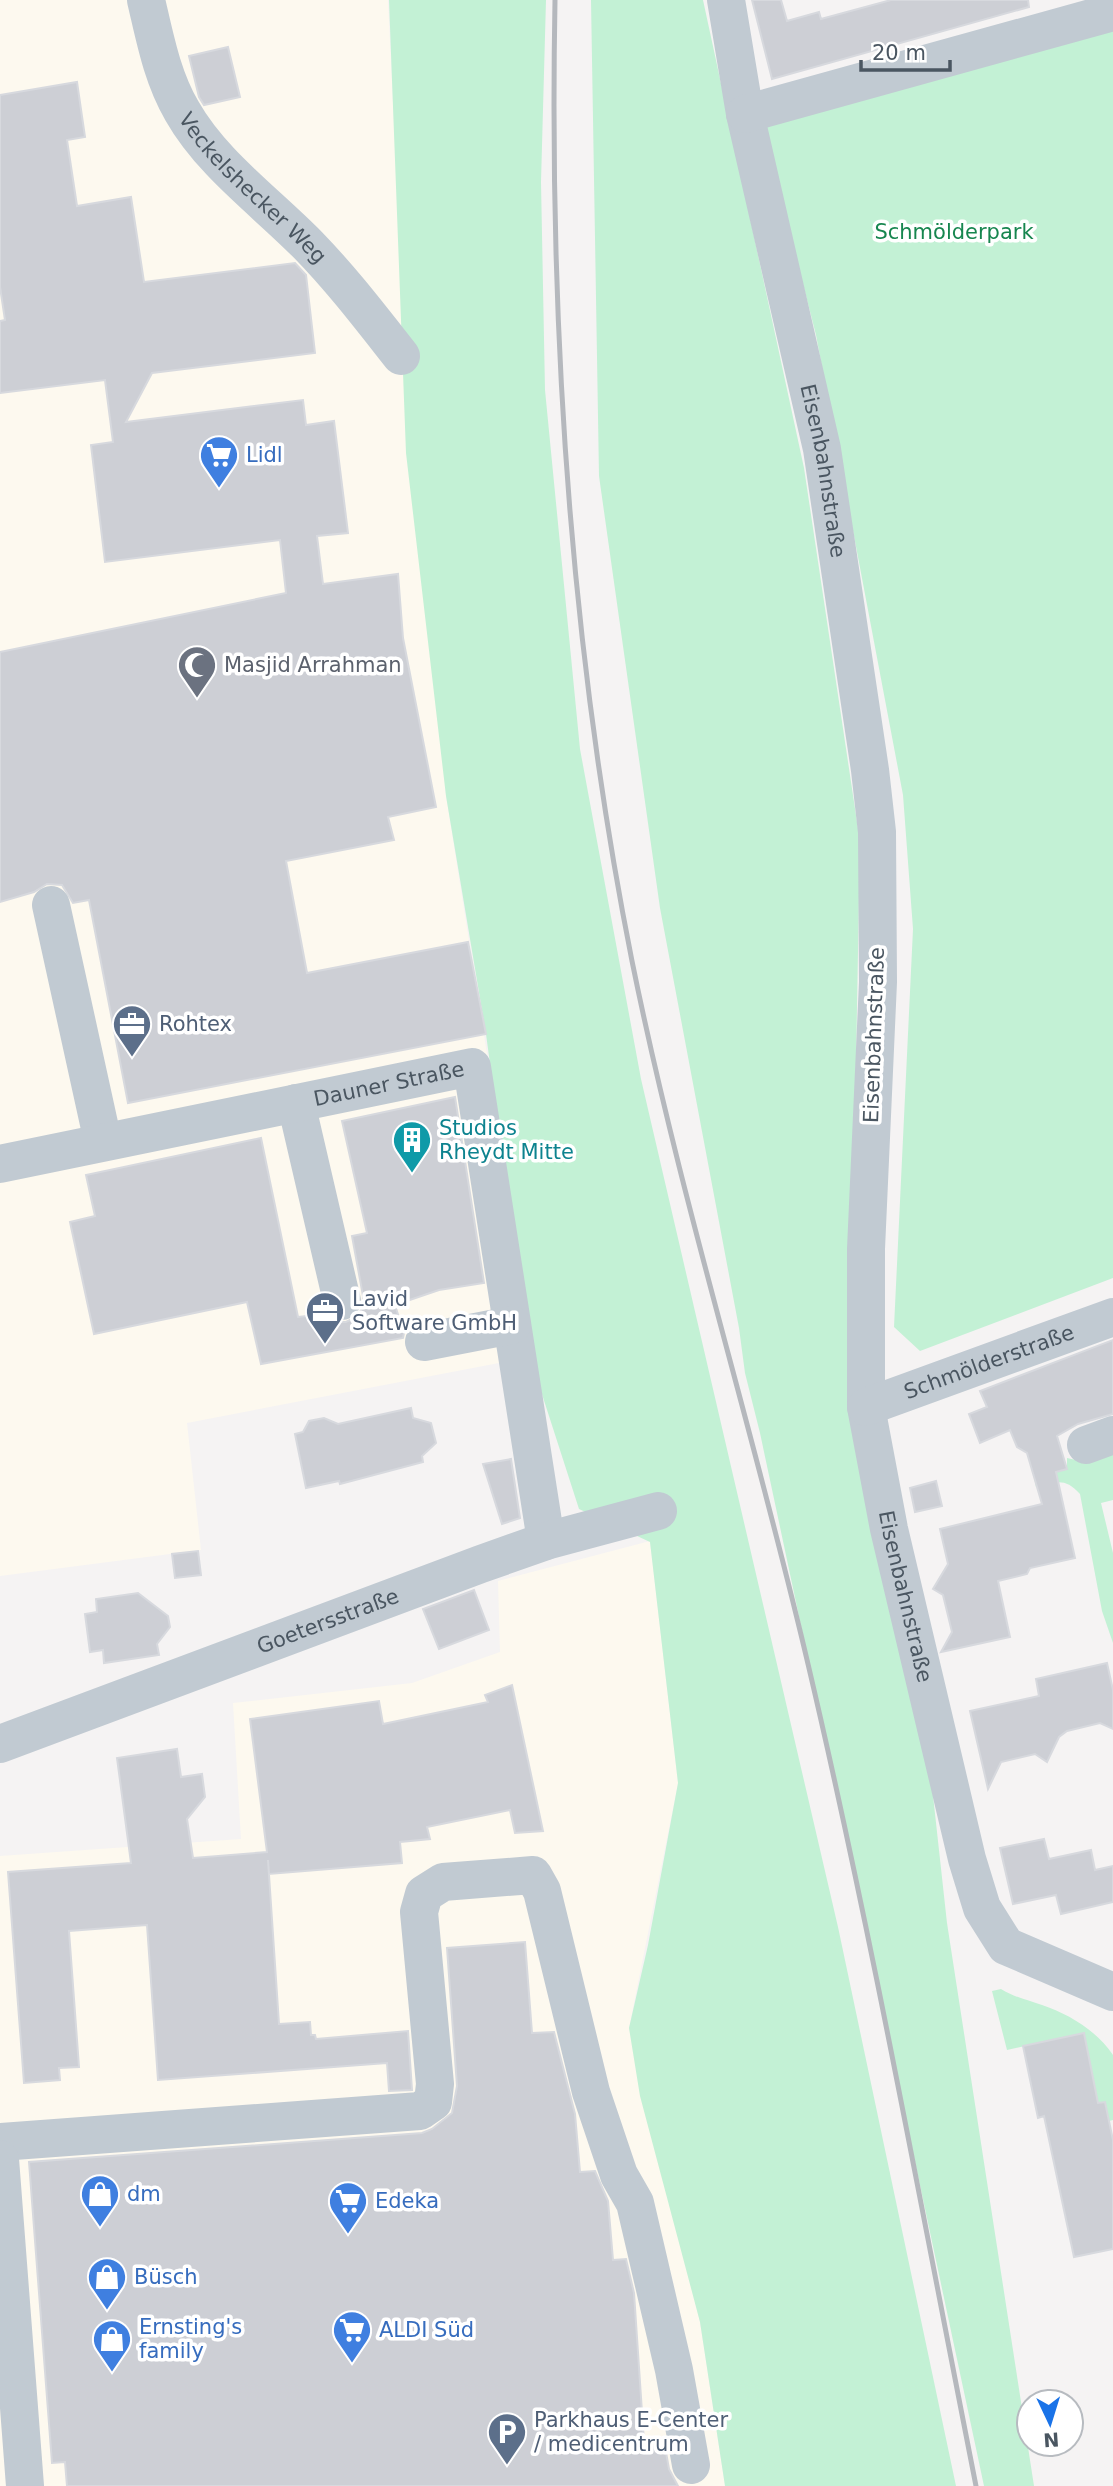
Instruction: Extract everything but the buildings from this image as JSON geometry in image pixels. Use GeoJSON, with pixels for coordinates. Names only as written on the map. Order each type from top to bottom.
{"type":"FeatureCollection","features":[{"type":"Feature","properties":{"kind":"street","name":"Veckelshecker Weg"},"geometry":{"type":"LineString","coordinates":[[146,0],[164,72],[181,110],[202,141],[310,247],[401,356]]}},
{"type":"Feature","properties":{"kind":"street","name":"Eisenbahnstraße"},"geometry":{"type":"LineString","coordinates":[[726,0],[745,114],[822,449],[877,832],[878,982],[866,1249],[866,1407],[889,1529],[967,1859],[982,1908],[1006,1947],[1113,1992]]}},
{"type":"Feature","properties":{"kind":"street"},"geometry":{"type":"LineString","coordinates":[[745,114],[1054,14],[1113,12]]}},
{"type":"Feature","properties":{"kind":"street"},"geometry":{"type":"LineString","coordinates":[[51,905],[103,1142]]}},
{"type":"Feature","properties":{"kind":"street","name":"Dauner Straße"},"geometry":{"type":"LineString","coordinates":[[0,1164],[472,1067],[546,1541]]}},
{"type":"Feature","properties":{"kind":"street"},"geometry":{"type":"LineString","coordinates":[[296,1102],[342,1300]]}},
{"type":"Feature","properties":{"kind":"street","name":"Schmölderstraße"},"geometry":{"type":"LineString","coordinates":[[866,1407],[1113,1318]]}},
{"type":"Feature","properties":{"kind":"street"},"geometry":{"type":"LineString","coordinates":[[424,1342],[512,1325]]}},
{"type":"Feature","properties":{"kind":"street","name":"Goetersstraße"},"geometry":{"type":"LineString","coordinates":[[0,1744],[546,1541],[658,1511]]}},
{"type":"Feature","properties":{"kind":"street"},"geometry":{"type":"LineString","coordinates":[[0,2142],[267,2120],[420,2111],[433,2102],[435,2084],[419,1912],[424,1894],[443,1882],[533,1875],[542,1891],[591,2092],[619,2175],[635,2203],[674,2370],[688,2471]]}},
{"type":"Feature","properties":{"kind":"street"},"geometry":{"type":"LineString","coordinates":[[0,2159],[2,2226],[25,2486]]}},
{"type":"Feature","properties":{"kind":"shaded area"},"geometry":{"type":"Polygon","coordinates":[[[0,0],[388,0],[394,124],[446,796],[491,1079],[504,1362],[187,1423],[201,1550],[0,1576],[0,0]]]}},
{"type":"Feature","properties":{"kind":"shaded area"},"geometry":{"type":"Polygon","coordinates":[[[650,1541],[678,1783],[629,2028],[700,2322],[725,2486],[0,2486],[0,1856],[241,1839],[233,1703],[412,1683],[500,1652],[498,1581],[650,1541]]]}},
{"type":"Feature","properties":{"kind":"green space"},"geometry":{"type":"Polygon","coordinates":[[[389,0],[546,0],[541,182],[545,390],[580,749],[641,1079],[838,1927],[956,2486],[725,2486],[700,2322],[640,2096],[629,2028],[648,1945],[678,1783],[650,1542],[579,1509],[529,1354],[486,1034],[446,796],[406,453],[389,0]]]}},
{"type":"Feature","properties":{"kind":"green space"},"geometry":{"type":"Polygon","coordinates":[[[591,0],[703,0],[804,468],[860,842],[853,1402],[929,1759],[947,1923],[1019,2388],[1015,2388],[1015,2458],[1030,2458],[1034,2486],[984,2486],[745,1373],[739,1328],[660,908],[599,476],[591,0]]]}},
{"type":"Feature","properties":{"kind":"green space","name":"Schmölderpark"},"geometry":{"type":"Polygon","coordinates":[[[1113,24],[1113,1278],[920,1351],[894,1327],[913,929],[903,795],[816,335],[761,119],[1113,24]]]}},
{"type":"Feature","properties":{"kind":"green space"},"geometry":{"type":"Polygon","coordinates":[[[1113,1453],[1113,1500],[1101,1503],[1113,1553],[1113,1643],[1102,1611],[1080,1494],[1065,1483],[1036,1487],[1034,1478],[1067,1469],[1067,1458],[1076,1460],[1113,1453]]]}},
{"type":"Feature","properties":{"kind":"green space"},"geometry":{"type":"Polygon","coordinates":[[[1001,1989],[1072,2018],[1106,2046],[1113,2055],[1113,2120],[1109,2121],[1105,2102],[1098,2104],[1084,2033],[1007,2050],[992,1991],[1001,1989]]]}},
{"type":"Feature","properties":{"kind":"railway"},"geometry":{"type":"LineString","coordinates":[[555,0],[554,121],[560,362],[578,603],[610,842],[651,1050],[694,1226],[787,1576],[854,1869],[976,2486]]}},
{"type":"Feature","properties":{"kind":"place","name":"Lidl"},"geometry":{"type":"Point","coordinates":[219,489]}},
{"type":"Feature","properties":{"kind":"place","name":"Masjid Arrahman"},"geometry":{"type":"Point","coordinates":[197,699]}},
{"type":"Feature","properties":{"kind":"place","name":"Rohtex"},"geometry":{"type":"Point","coordinates":[132,1058]}},
{"type":"Feature","properties":{"kind":"place","name":"Studios Rheydt Mitte"},"geometry":{"type":"Point","coordinates":[412,1174]}},
{"type":"Feature","properties":{"kind":"place","name":"Lavid Software GmbH"},"geometry":{"type":"Point","coordinates":[325,1345]}},
{"type":"Feature","properties":{"kind":"place","name":"dm"},"geometry":{"type":"Point","coordinates":[100,2228]}},
{"type":"Feature","properties":{"kind":"place","name":"Edeka"},"geometry":{"type":"Point","coordinates":[348,2235]}},
{"type":"Feature","properties":{"kind":"place","name":"Büsch"},"geometry":{"type":"Point","coordinates":[107,2311]}},
{"type":"Feature","properties":{"kind":"place","name":"ALDI Süd"},"geometry":{"type":"Point","coordinates":[352,2364]}},
{"type":"Feature","properties":{"kind":"place","name":"Ernsting's family"},"geometry":{"type":"Point","coordinates":[112,2373]}},
{"type":"Feature","properties":{"kind":"place","name":"Parkhaus E-Center / medicentrum"},"geometry":{"type":"Point","coordinates":[507,2466]}}]}
